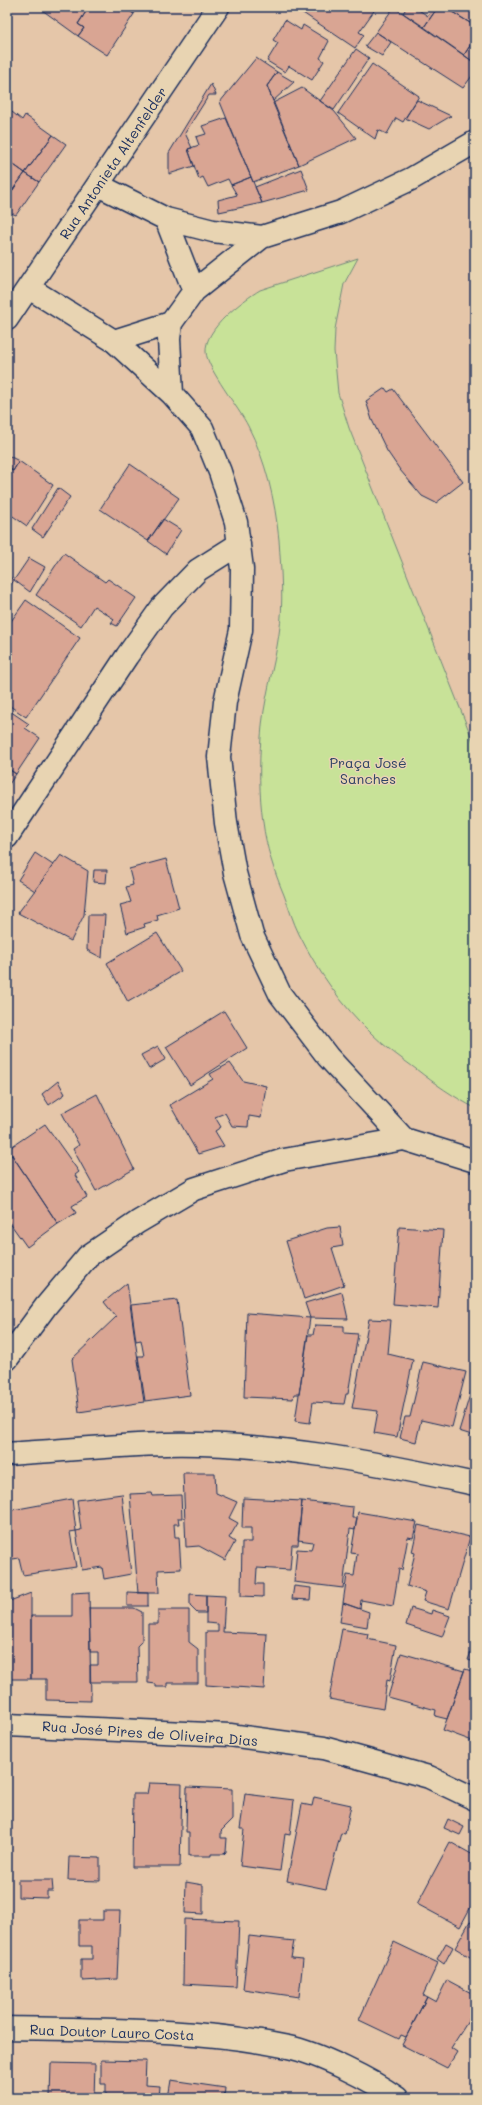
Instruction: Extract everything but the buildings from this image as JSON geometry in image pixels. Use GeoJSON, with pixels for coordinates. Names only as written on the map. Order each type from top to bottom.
{"type":"FeatureCollection","features":[{"type":"Feature","properties":{"kind":"street","name":"Rua Antonieta Altenfelder"},"geometry":{"type":"LineString","coordinates":[[7,319],[218,7]]}},
{"type":"Feature","properties":{"kind":"street"},"geometry":{"type":"LineString","coordinates":[[172,394],[169,339],[171,322],[194,291],[262,237],[341,212],[411,179],[475,142]]}},
{"type":"Feature","properties":{"kind":"street"},"geometry":{"type":"LineString","coordinates":[[98,185],[166,219],[213,231],[262,237]]}},
{"type":"Feature","properties":{"kind":"street"},"geometry":{"type":"LineString","coordinates":[[166,219],[194,291]]}},
{"type":"Feature","properties":{"kind":"street"},"geometry":{"type":"LineString","coordinates":[[29,288],[114,341],[172,394],[202,428],[220,472],[236,522],[242,569],[241,630],[225,702],[219,757],[226,824],[235,873],[252,935],[280,994],[328,1057],[404,1139]]}},
{"type":"Feature","properties":{"kind":"street"},"geometry":{"type":"LineString","coordinates":[[114,341],[171,322]]}},
{"type":"Feature","properties":{"kind":"street"},"geometry":{"type":"LineString","coordinates":[[7,837],[126,656],[162,607],[198,570],[239,544]]}},
{"type":"Feature","properties":{"kind":"street"},"geometry":{"type":"LineString","coordinates":[[7,1358],[46,1306],[88,1256],[138,1222],[194,1189],[284,1160],[404,1139],[475,1161]]}},
{"type":"Feature","properties":{"kind":"street"},"geometry":{"type":"LineString","coordinates":[[7,1454],[167,1444],[287,1449],[387,1465],[475,1484]]}},
{"type":"Feature","properties":{"kind":"street","name":"Rua José Pires de Oliveira Dias"},"geometry":{"type":"LineString","coordinates":[[7,1725],[230,1735],[324,1748],[429,1777],[475,1799]]}},
{"type":"Feature","properties":{"kind":"street","name":"Rua Doutor Lauro Costa"},"geometry":{"type":"LineString","coordinates":[[7,2028],[152,2031],[231,2038],[289,2047],[338,2066],[397,2098]]}},
{"type":"Feature","properties":{"kind":"green space","name":"Praça José Sanches"},"geometry":{"type":"Polygon","coordinates":[[[358,258],[344,284],[335,329],[334,351],[338,393],[349,428],[475,746],[475,1108],[437,1085],[399,1057],[361,1023],[340,1000],[314,961],[295,925],[271,859],[263,822],[260,780],[261,737],[264,711],[281,623],[282,599],[279,540],[269,481],[260,453],[244,418],[212,368],[206,352],[207,343],[217,325],[234,308],[260,290],[358,258]]]}}]}
